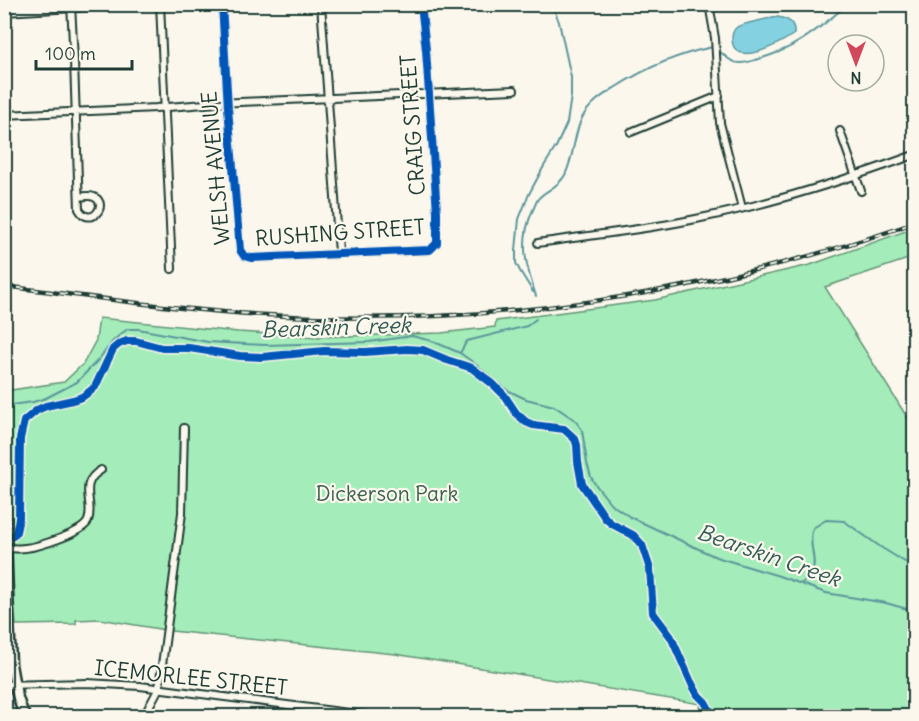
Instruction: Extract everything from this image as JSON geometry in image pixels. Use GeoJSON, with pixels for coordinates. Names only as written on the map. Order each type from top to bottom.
{"type":"FeatureCollection","features":[{"type":"Feature","properties":{"kind":"main road"},"geometry":{"type":"LineString","coordinates":[[4,497],[11,664],[20,707],[25,717]]}},
{"type":"Feature","properties":{"kind":"street"},"geometry":{"type":"LineString","coordinates":[[4,12],[71,6],[144,4]]}},
{"type":"Feature","properties":{"kind":"street"},"geometry":{"type":"LineString","coordinates":[[160,4],[172,269]]}},
{"type":"Feature","properties":{"kind":"street","name":"WELSH AVENUE"},"geometry":{"type":"LineString","coordinates":[[222,4],[240,250],[244,256]]}},
{"type":"Feature","properties":{"kind":"street"},"geometry":{"type":"LineString","coordinates":[[321,4],[339,253]]}},
{"type":"Feature","properties":{"kind":"street","name":"CRAIG STREET"},"geometry":{"type":"LineString","coordinates":[[421,4],[437,212],[437,243]]}},
{"type":"Feature","properties":{"kind":"street"},"geometry":{"type":"LineString","coordinates":[[709,4],[715,38],[720,123],[742,208]]}},
{"type":"Feature","properties":{"kind":"street"},"geometry":{"type":"LineString","coordinates":[[71,6],[79,196]]}},
{"type":"Feature","properties":{"kind":"street"},"geometry":{"type":"LineString","coordinates":[[4,116],[228,102],[514,90]]}},
{"type":"Feature","properties":{"kind":"street"},"geometry":{"type":"LineString","coordinates":[[631,132],[719,96]]}},
{"type":"Feature","properties":{"kind":"street"},"geometry":{"type":"LineString","coordinates":[[840,131],[861,191]]}},
{"type":"Feature","properties":{"kind":"street"},"geometry":{"type":"LineString","coordinates":[[538,243],[667,224],[742,208],[835,183],[915,155]]}},
{"type":"Feature","properties":{"kind":"street","name":"RUSHING STREET"},"geometry":{"type":"LineString","coordinates":[[244,256],[251,258],[430,249],[437,243]]}},
{"type":"Feature","properties":{"kind":"street"},"geometry":{"type":"LineString","coordinates":[[144,717],[159,688],[182,513],[184,428]]}},
{"type":"Feature","properties":{"kind":"street"},"geometry":{"type":"LineString","coordinates":[[7,548],[38,546],[83,527],[89,516],[89,483],[101,470]]}},
{"type":"Feature","properties":{"kind":"street","name":"ICEMORLEE STREET"},"geometry":{"type":"LineString","coordinates":[[4,685],[87,683],[159,688],[372,717]]}},
{"type":"Feature","properties":{"kind":"green space","name":"Dickerson Park"},"geometry":{"type":"Polygon","coordinates":[[[914,228],[914,257],[825,287],[914,428],[914,716],[698,716],[701,704],[395,654],[171,631],[100,619],[76,620],[76,624],[16,625],[11,562],[5,391],[64,382],[83,364],[96,340],[99,318],[238,332],[316,337],[441,333],[495,327],[496,321],[655,300],[810,265],[914,228]]]}},
{"type":"Feature","properties":{"kind":"water"},"geometry":{"type":"Polygon","coordinates":[[[778,17],[790,22],[794,34],[759,52],[740,53],[734,48],[732,35],[737,27],[778,17]]]}},
{"type":"Feature","properties":{"kind":"waterway"},"geometry":{"type":"LineString","coordinates":[[533,292],[516,263],[519,219],[529,194],[567,123],[571,96],[571,77],[559,22],[552,4]]}},
{"type":"Feature","properties":{"kind":"waterway"},"geometry":{"type":"LineString","coordinates":[[718,50],[728,59],[738,63],[780,52],[812,33],[846,4]]}},
{"type":"Feature","properties":{"kind":"waterway"},"geometry":{"type":"LineString","coordinates":[[536,296],[525,254],[528,223],[538,199],[559,183],[565,175],[579,124],[585,113],[601,97],[616,87],[662,62],[713,47]]}},
{"type":"Feature","properties":{"kind":"waterway"},"geometry":{"type":"LineString","coordinates":[[460,353],[467,341],[527,326],[536,319]]}},
{"type":"Feature","properties":{"kind":"waterway","name":"Bearskin Creek"},"geometry":{"type":"LineString","coordinates":[[11,405],[46,398],[77,382],[113,341],[128,329],[208,342],[265,345],[369,342],[412,336],[432,341],[460,353],[507,390],[526,399],[554,406],[575,420],[582,430],[591,477],[611,504],[630,517],[716,557],[826,593],[886,603],[914,611]]}},
{"type":"Feature","properties":{"kind":"waterway"},"geometry":{"type":"LineString","coordinates":[[801,584],[814,568],[811,540],[813,528],[826,520],[844,521],[882,548],[905,562],[914,564]]}},
{"type":"Feature","properties":{"kind":"railway"},"geometry":{"type":"LineString","coordinates":[[4,286],[168,307],[267,315],[349,318],[514,311],[595,301],[757,270],[914,223]]}},
{"type":"Feature","properties":{"kind":"cycle path"},"geometry":{"type":"LineString","coordinates":[[222,4],[240,250],[244,256],[251,258],[430,250],[437,243],[437,212],[421,4]]}},
{"type":"Feature","properties":{"kind":"cycle path"},"geometry":{"type":"LineString","coordinates":[[6,537],[13,536],[16,532],[19,518],[20,439],[24,421],[37,410],[82,397],[89,392],[95,387],[113,349],[119,344],[136,341],[162,348],[189,348],[262,357],[324,351],[423,350],[472,368],[493,384],[526,422],[564,429],[575,439],[582,484],[606,519],[633,535],[642,545],[650,569],[653,613],[671,637],[691,682],[713,716]]}}]}
